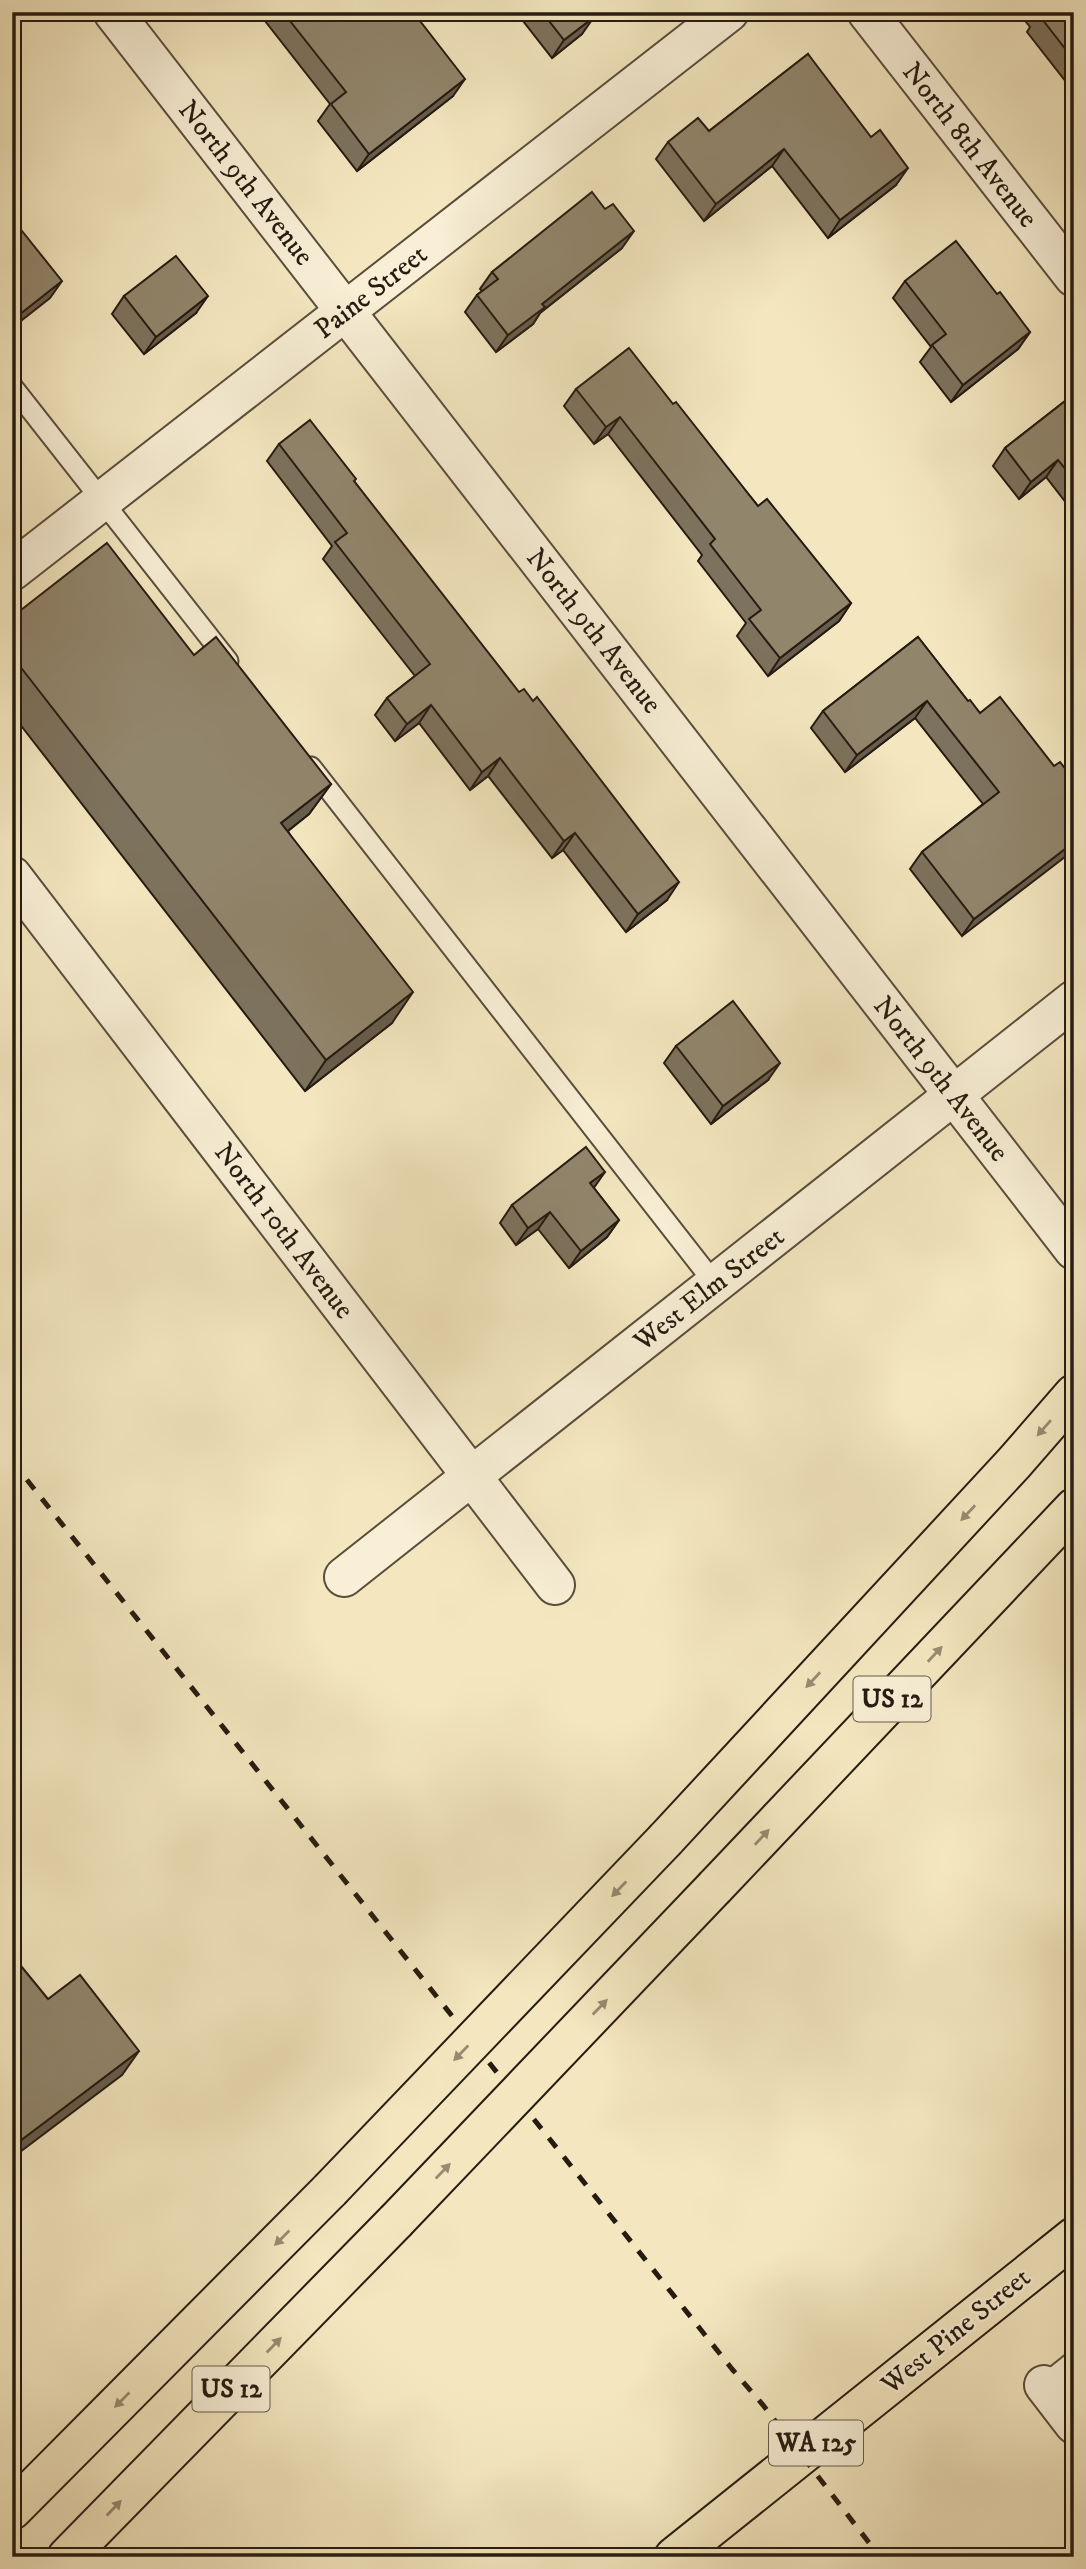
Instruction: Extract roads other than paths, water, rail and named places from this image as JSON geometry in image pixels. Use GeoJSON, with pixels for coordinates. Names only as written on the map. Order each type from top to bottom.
{"type":"FeatureCollection","features":[{"type":"Feature","properties":{"kind":"main road","name":"US 12"},"geometry":{"type":"LineString","coordinates":[[12,2511],[330,2190],[666,1839],[1014,1463],[1074,1394]]}},
{"type":"Feature","properties":{"kind":"main road","name":"US 12"},"geometry":{"type":"LineString","coordinates":[[67,2557],[396,2221],[1072,1510]]}},
{"type":"Feature","properties":{"kind":"main road","name":"West Pine Street"},"geometry":{"type":"LineString","coordinates":[[674,2557],[1074,2236]]}},
{"type":"Feature","properties":{"kind":"street","name":"North 9th Avenue"},"geometry":{"type":"LineString","coordinates":[[113,12],[1074,1250]]}},
{"type":"Feature","properties":{"kind":"street","name":"Paine Street"},"geometry":{"type":"LineString","coordinates":[[12,571],[729,12]]}},
{"type":"Feature","properties":{"kind":"street","name":"North 8th Avenue"},"geometry":{"type":"LineString","coordinates":[[867,12],[1074,278]]}},
{"type":"Feature","properties":{"kind":"street","name":"North 10th Avenue"},"geometry":{"type":"LineString","coordinates":[[12,876],[555,1585]]}},
{"type":"Feature","properties":{"kind":"street","name":"West Elm Street"},"geometry":{"type":"LineString","coordinates":[[344,1577],[1074,1000]]}},
{"type":"Feature","properties":{"kind":"street"},"geometry":{"type":"LineString","coordinates":[[1044,2385],[1074,2424]]}},
{"type":"Feature","properties":{"kind":"lane"},"geometry":{"type":"LineString","coordinates":[[12,386],[239,675]]}},
{"type":"Feature","properties":{"kind":"lane"},"geometry":{"type":"LineString","coordinates":[[298,751],[715,1284]]}},
{"type":"Feature","properties":{"kind":"lane"},"geometry":{"type":"LineString","coordinates":[[1044,2385],[1074,2361]]}},
{"type":"Feature","properties":{"kind":"railway"},"geometry":{"type":"LineString","coordinates":[[12,1461],[763,2405],[880,2557]]}}]}
